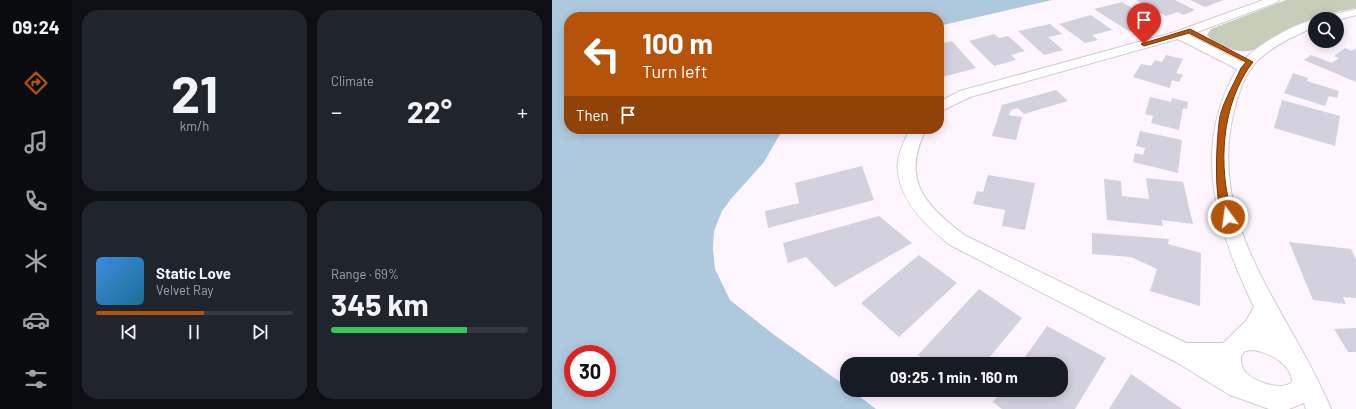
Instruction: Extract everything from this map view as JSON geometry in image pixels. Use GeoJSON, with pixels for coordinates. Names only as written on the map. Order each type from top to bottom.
{"type":"FeatureCollection","features":[{"type":"Feature","properties":{"kind":"street"},"geometry":{"type":"LineString","coordinates":[[944,105],[965,94],[1184,33],[1273,0]]}},
{"type":"Feature","properties":{"kind":"street"},"geometry":{"type":"LineString","coordinates":[[1344,15],[1356,12]]}},
{"type":"Feature","properties":{"kind":"street"},"geometry":{"type":"LineString","coordinates":[[1308,26],[1291,34],[1247,65],[1224,115],[1220,141],[1220,170],[1224,205],[1236,242],[1265,307],[1301,371],[1319,409]]}},
{"type":"Feature","properties":{"kind":"street"},"geometry":{"type":"LineString","coordinates":[[1184,33],[1247,65]]}},
{"type":"Feature","properties":{"kind":"street"},"geometry":{"type":"LineString","coordinates":[[916,134],[909,149],[906,162],[907,177],[911,190],[922,210],[938,226],[957,240],[1184,354],[1257,400],[1273,407],[1286,408],[1297,405],[1304,398],[1306,388],[1301,371],[1283,351],[1265,342],[1253,339],[1243,341],[1233,349],[1221,355],[1184,354]]}},
{"type":"Feature","properties":{"kind":"street"},"geometry":{"type":"LineString","coordinates":[[1257,400],[1230,369],[1229,360],[1233,349],[1253,330],[1262,317],[1265,307]]}},
{"type":"Feature","properties":{"kind":"green space"},"geometry":{"type":"Polygon","coordinates":[[[1286,0],[1356,0],[1356,8],[1338,12],[1308,12],[1308,21],[1280,33],[1249,51],[1238,51],[1220,45],[1207,35],[1211,29],[1286,0]]]}},
{"type":"Feature","properties":{"kind":"water"},"geometry":{"type":"Polygon","coordinates":[[[552,0],[1052,0],[944,25],[944,12],[564,12],[564,134],[780,134],[764,162],[722,211],[714,231],[713,249],[715,269],[730,300],[773,334],[840,382],[840,397],[860,397],[876,409],[552,409],[552,0]]]}},
{"type":"Feature","properties":{"kind":"building"},"geometry":{"type":"Polygon","coordinates":[[[1136,0],[1175,0],[1195,10],[1183,15],[1178,12],[1166,16],[1136,0]]]}},
{"type":"Feature","properties":{"kind":"building"},"geometry":{"type":"Polygon","coordinates":[[[1190,0],[1224,0],[1205,7],[1190,0]]]}},
{"type":"Feature","properties":{"kind":"building"},"geometry":{"type":"Polygon","coordinates":[[[1122,2],[1152,20],[1133,22],[1143,29],[1130,32],[1094,9],[1122,2]]]}},
{"type":"Feature","properties":{"kind":"building"},"geometry":{"type":"Polygon","coordinates":[[[1091,15],[1112,30],[1092,35],[1098,40],[1085,43],[1059,24],[1091,15]]]}},
{"type":"Feature","properties":{"kind":"building"},"geometry":{"type":"Polygon","coordinates":[[[1050,24],[1062,34],[1048,37],[1063,50],[1044,55],[1018,31],[1050,24]]]}},
{"type":"Feature","properties":{"kind":"building"},"geometry":{"type":"Polygon","coordinates":[[[994,34],[999,38],[1008,36],[1025,51],[1011,55],[1016,60],[994,66],[969,41],[994,34]]]}},
{"type":"Feature","properties":{"kind":"building"},"geometry":{"type":"Polygon","coordinates":[[[952,41],[976,68],[944,77],[944,43],[952,41]]]}},
{"type":"Feature","properties":{"kind":"building"},"geometry":{"type":"Polygon","coordinates":[[[1345,48],[1352,51],[1356,48],[1356,82],[1304,60],[1311,55],[1332,63],[1339,58],[1334,56],[1345,48]]]}},
{"type":"Feature","properties":{"kind":"building"},"geometry":{"type":"Polygon","coordinates":[[[1166,55],[1183,59],[1176,73],[1183,75],[1179,82],[1172,80],[1170,88],[1133,77],[1141,64],[1151,66],[1155,60],[1162,62],[1166,55]]]}},
{"type":"Feature","properties":{"kind":"building"},"geometry":{"type":"Polygon","coordinates":[[[1293,73],[1308,78],[1307,81],[1339,91],[1337,98],[1329,96],[1325,106],[1284,93],[1293,73]]]}},
{"type":"Feature","properties":{"kind":"building"},"geometry":{"type":"Polygon","coordinates":[[[1056,90],[1068,101],[1024,114],[1018,108],[1011,110],[1009,115],[1022,117],[1016,140],[992,136],[1002,105],[1056,90]]]}},
{"type":"Feature","properties":{"kind":"building"},"geometry":{"type":"Polygon","coordinates":[[[1150,97],[1171,102],[1172,98],[1188,102],[1187,109],[1183,108],[1179,130],[1151,123],[1153,116],[1145,114],[1150,97]]]}},
{"type":"Feature","properties":{"kind":"building"},"geometry":{"type":"Polygon","coordinates":[[[1282,100],[1340,116],[1335,146],[1274,128],[1282,100]]]}},
{"type":"Feature","properties":{"kind":"building"},"geometry":{"type":"Polygon","coordinates":[[[1140,131],[1182,140],[1178,173],[1133,162],[1135,153],[1143,155],[1145,148],[1136,146],[1140,131]]]}},
{"type":"Feature","properties":{"kind":"building"},"geometry":{"type":"Polygon","coordinates":[[[862,166],[874,200],[768,228],[765,211],[799,203],[795,183],[862,166]]]}},
{"type":"Feature","properties":{"kind":"building"},"geometry":{"type":"Polygon","coordinates":[[[988,175],[1035,183],[1025,230],[1002,226],[1005,210],[973,204],[977,191],[983,192],[988,175]]]}},
{"type":"Feature","properties":{"kind":"building"},"geometry":{"type":"Polygon","coordinates":[[[1146,178],[1183,182],[1193,224],[1162,220],[1163,226],[1107,220],[1104,179],[1121,181],[1122,196],[1149,199],[1146,178]]]}},
{"type":"Feature","properties":{"kind":"building"},"geometry":{"type":"Polygon","coordinates":[[[879,216],[912,243],[835,287],[806,257],[788,263],[783,243],[879,216]]]}},
{"type":"Feature","properties":{"kind":"building"},"geometry":{"type":"Polygon","coordinates":[[[1092,233],[1169,239],[1168,244],[1201,253],[1200,306],[1150,291],[1157,269],[1131,257],[1092,254],[1092,233]]]}},
{"type":"Feature","properties":{"kind":"building"},"geometry":{"type":"Polygon","coordinates":[[[1289,242],[1351,249],[1356,259],[1356,298],[1343,297],[1346,304],[1313,300],[1289,242]]]}},
{"type":"Feature","properties":{"kind":"building"},"geometry":{"type":"Polygon","coordinates":[[[919,255],[957,283],[899,337],[861,303],[919,255]]]}},
{"type":"Feature","properties":{"kind":"building"},"geometry":{"type":"Polygon","coordinates":[[[979,289],[1022,318],[990,357],[920,357],[918,355],[979,289]]]}},
{"type":"Feature","properties":{"kind":"building"},"geometry":{"type":"Polygon","coordinates":[[[1047,326],[1106,358],[1075,409],[1002,409],[993,402],[997,397],[1068,397],[1068,357],[1025,357],[1047,326]]]}},
{"type":"Feature","properties":{"kind":"building"},"geometry":{"type":"Polygon","coordinates":[[[1356,328],[1356,352],[1348,352],[1334,329],[1356,328]]]}},
{"type":"Feature","properties":{"kind":"building"},"geometry":{"type":"Polygon","coordinates":[[[1131,374],[1182,409],[1109,409],[1131,374]]]}},
{"type":"Feature","properties":{"kind":"route"},"geometry":{"type":"LineString","coordinates":[[1144,44],[1190,31],[1250,62],[1244,68],[1224,115],[1220,141],[1220,170],[1224,205],[1228,217]]}}]}
